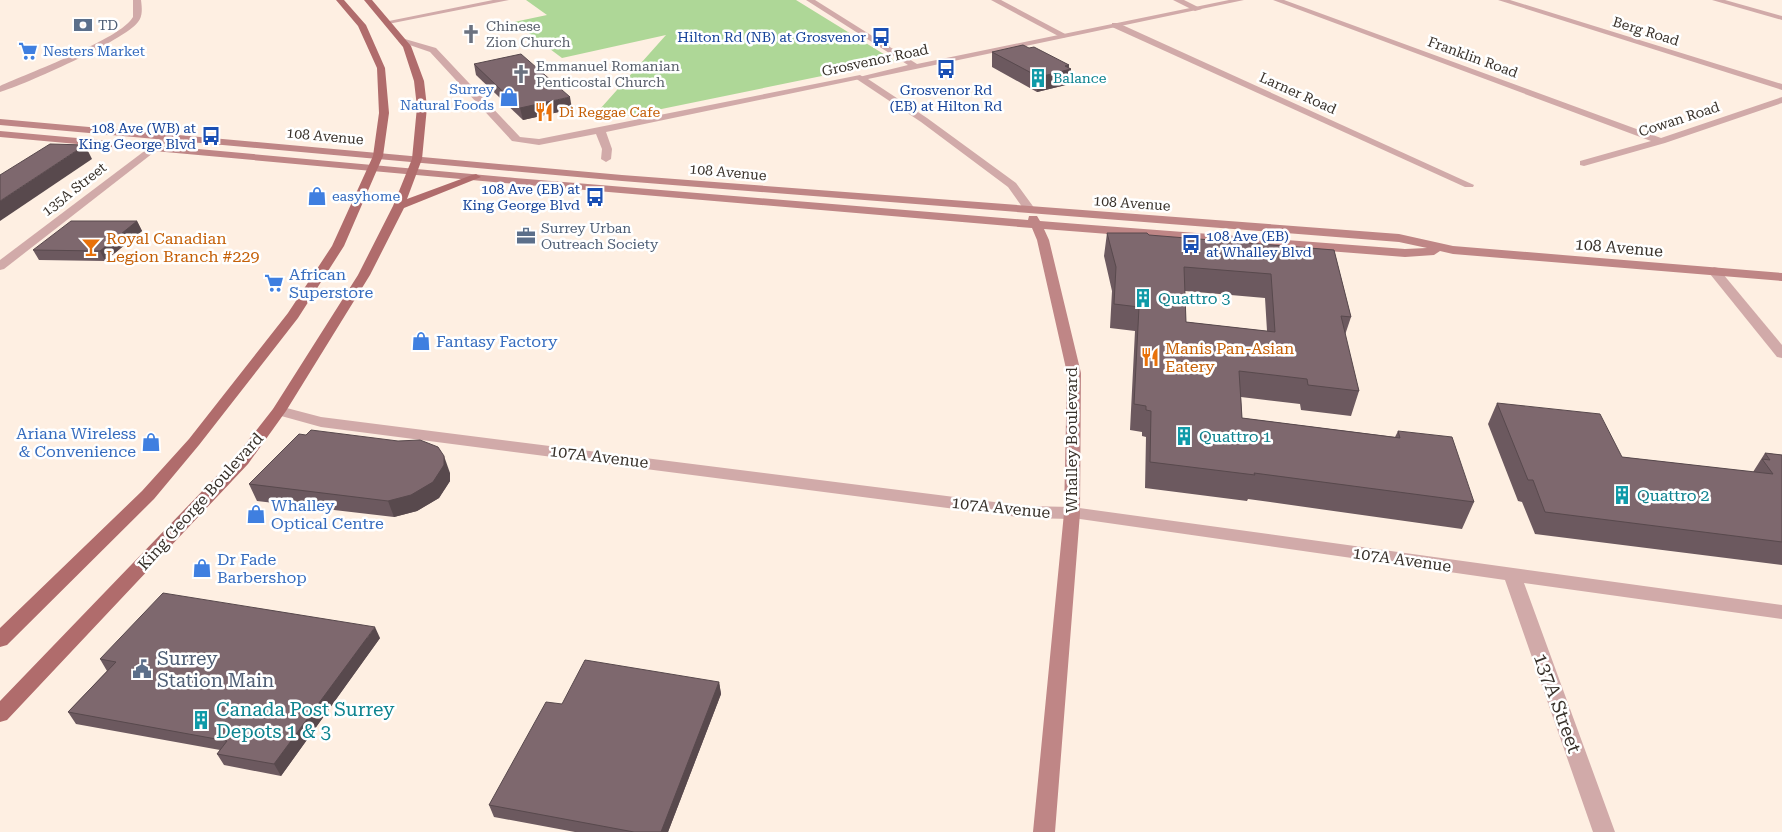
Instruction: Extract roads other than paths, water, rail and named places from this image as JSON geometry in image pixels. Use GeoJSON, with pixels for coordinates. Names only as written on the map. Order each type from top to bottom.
{"type":"FeatureCollection","features":[{"type":"Feature","properties":{"kind":"main road"},"geometry":{"type":"LineString","coordinates":[[0,640],[148,496],[228,400],[293,315],[338,246],[376,161],[384,113],[381,68],[362,25],[340,0]]}},
{"type":"Feature","properties":{"kind":"main road","name":"King George Boulevard"},"geometry":{"type":"LineString","coordinates":[[0,714],[242,460],[279,411],[343,312],[399,206],[417,159],[421,98],[419,81],[407,46],[368,0]]}},
{"type":"Feature","properties":{"kind":"main road","name":"108 Avenue"},"geometry":{"type":"LineString","coordinates":[[0,122],[167,137],[376,161],[412,171],[476,177],[1033,217],[1399,238],[1453,250],[1782,277]]}},
{"type":"Feature","properties":{"kind":"main road","name":"108 Avenue"},"geometry":{"type":"LineString","coordinates":[[0,134],[152,148],[376,161],[417,159],[1405,253],[1453,250]]}},
{"type":"Feature","properties":{"kind":"main road"},"geometry":{"type":"LineString","coordinates":[[399,206],[476,177]]}},
{"type":"Feature","properties":{"kind":"main road","name":"Whalley Boulevard"},"geometry":{"type":"LineString","coordinates":[[1033,217],[1043,240],[1074,373],[1072,513],[1044,832]]}},
{"type":"Feature","properties":{"kind":"street"},"geometry":{"type":"LineString","coordinates":[[0,89],[111,38],[134,22],[139,11],[137,0]]}},
{"type":"Feature","properties":{"kind":"street"},"geometry":{"type":"LineString","coordinates":[[388,22],[505,0]]}},
{"type":"Feature","properties":{"kind":"street"},"geometry":{"type":"LineString","coordinates":[[810,0],[915,66]]}},
{"type":"Feature","properties":{"kind":"street"},"geometry":{"type":"LineString","coordinates":[[995,0],[1065,36]]}},
{"type":"Feature","properties":{"kind":"street"},"geometry":{"type":"LineString","coordinates":[[1176,0],[1198,9]]}},
{"type":"Feature","properties":{"kind":"street","name":"Grosvenor Road"},"geometry":{"type":"LineString","coordinates":[[401,39],[434,50],[516,138],[527,142],[539,142],[1240,0]]}},
{"type":"Feature","properties":{"kind":"street","name":"Franklin Road"},"geometry":{"type":"LineString","coordinates":[[1277,0],[1661,141]]}},
{"type":"Feature","properties":{"kind":"street","name":"Berg Road"},"geometry":{"type":"LineString","coordinates":[[1502,0],[1782,88]]}},
{"type":"Feature","properties":{"kind":"street"},"geometry":{"type":"LineString","coordinates":[[1716,0],[1782,18]]}},
{"type":"Feature","properties":{"kind":"street","name":"Larner Road"},"geometry":{"type":"LineString","coordinates":[[1115,26],[1469,186]]}},
{"type":"Feature","properties":{"kind":"street","name":"Whalley Boulevard"},"geometry":{"type":"LineString","coordinates":[[860,78],[924,120],[1012,185],[1033,217]]}},
{"type":"Feature","properties":{"kind":"street","name":"Cowan Road"},"geometry":{"type":"LineString","coordinates":[[1584,163],[1661,141],[1782,100]]}},
{"type":"Feature","properties":{"kind":"street"},"geometry":{"type":"LineString","coordinates":[[600,130],[606,154]]}},
{"type":"Feature","properties":{"kind":"street","name":"135A Street"},"geometry":{"type":"LineString","coordinates":[[0,266],[167,137]]}},
{"type":"Feature","properties":{"kind":"street"},"geometry":{"type":"LineString","coordinates":[[1714,272],[1782,354]]}},
{"type":"Feature","properties":{"kind":"street","name":"107A Avenue"},"geometry":{"type":"LineString","coordinates":[[279,411],[321,422],[584,454],[1025,512],[1072,513],[1782,612]]}},
{"type":"Feature","properties":{"kind":"street","name":"137A Street"},"geometry":{"type":"LineString","coordinates":[[1512,575],[1604,832]]}},
{"type":"Feature","properties":{"kind":"place","name":"TD"},"geometry":{"type":"Point","coordinates":[83,25]}},
{"type":"Feature","properties":{"kind":"place","name":"Chinese Zion Church"},"geometry":{"type":"Point","coordinates":[471,34]}},
{"type":"Feature","properties":{"kind":"place","name":"Hilton Rd (NB) at Grosvenor"},"geometry":{"type":"Point","coordinates":[881,37]}},
{"type":"Feature","properties":{"kind":"place","name":"Nesters Market"},"geometry":{"type":"Point","coordinates":[28,51]}},
{"type":"Feature","properties":{"kind":"place","name":"Grosvenor Rd (EB) at Hilton Rd"},"geometry":{"type":"Point","coordinates":[946,69]}},
{"type":"Feature","properties":{"kind":"place","name":"Emmanuel Romanian Penticostal Church"},"geometry":{"type":"Point","coordinates":[521,74]}},
{"type":"Feature","properties":{"kind":"place","name":"Balance"},"geometry":{"type":"Point","coordinates":[1038,78]}},
{"type":"Feature","properties":{"kind":"place","name":"Surrey Natural Foods"},"geometry":{"type":"Point","coordinates":[509,97]}},
{"type":"Feature","properties":{"kind":"place","name":"Di Reggae Cafe"},"geometry":{"type":"Point","coordinates":[544,112]}},
{"type":"Feature","properties":{"kind":"place","name":"108 Ave (WB) at King George Blvd"},"geometry":{"type":"Point","coordinates":[211,136]}},
{"type":"Feature","properties":{"kind":"place","name":"easyhome"},"geometry":{"type":"Point","coordinates":[317,196]}},
{"type":"Feature","properties":{"kind":"place","name":"108 Ave (EB) at King George Blvd"},"geometry":{"type":"Point","coordinates":[595,197]}},
{"type":"Feature","properties":{"kind":"place","name":"Surrey Urban Outreach Society"},"geometry":{"type":"Point","coordinates":[526,236]}},
{"type":"Feature","properties":{"kind":"place","name":"108 Ave (EB) at Whalley Blvd"},"geometry":{"type":"Point","coordinates":[1191,244]}},
{"type":"Feature","properties":{"kind":"place","name":"Royal Canadian Legion Branch #229"},"geometry":{"type":"Point","coordinates":[91,247]}},
{"type":"Feature","properties":{"kind":"place","name":"African Superstore"},"geometry":{"type":"Point","coordinates":[274,283]}},
{"type":"Feature","properties":{"kind":"place","name":"Quattro 3"},"geometry":{"type":"Point","coordinates":[1143,298]}},
{"type":"Feature","properties":{"kind":"place","name":"Fantasy Factory"},"geometry":{"type":"Point","coordinates":[421,341]}},
{"type":"Feature","properties":{"kind":"place","name":"Manis Pan-Asian Eatery"},"geometry":{"type":"Point","coordinates":[1150,357]}},
{"type":"Feature","properties":{"kind":"place","name":"Quattro 1"},"geometry":{"type":"Point","coordinates":[1184,436]}},
{"type":"Feature","properties":{"kind":"place","name":"Ariana Wireless & Convenience"},"geometry":{"type":"Point","coordinates":[151,442]}},
{"type":"Feature","properties":{"kind":"place","name":"Quattro 2"},"geometry":{"type":"Point","coordinates":[1622,495]}},
{"type":"Feature","properties":{"kind":"place","name":"Whalley Optical Centre"},"geometry":{"type":"Point","coordinates":[256,514]}},
{"type":"Feature","properties":{"kind":"place","name":"Dr Fade Barbershop"},"geometry":{"type":"Point","coordinates":[202,568]}},
{"type":"Feature","properties":{"kind":"place","name":"Surrey Station Main"},"geometry":{"type":"Point","coordinates":[142,669]}},
{"type":"Feature","properties":{"kind":"place","name":"Canada Post Surrey Depots 1 & 3"},"geometry":{"type":"Point","coordinates":[201,720]}}]}
